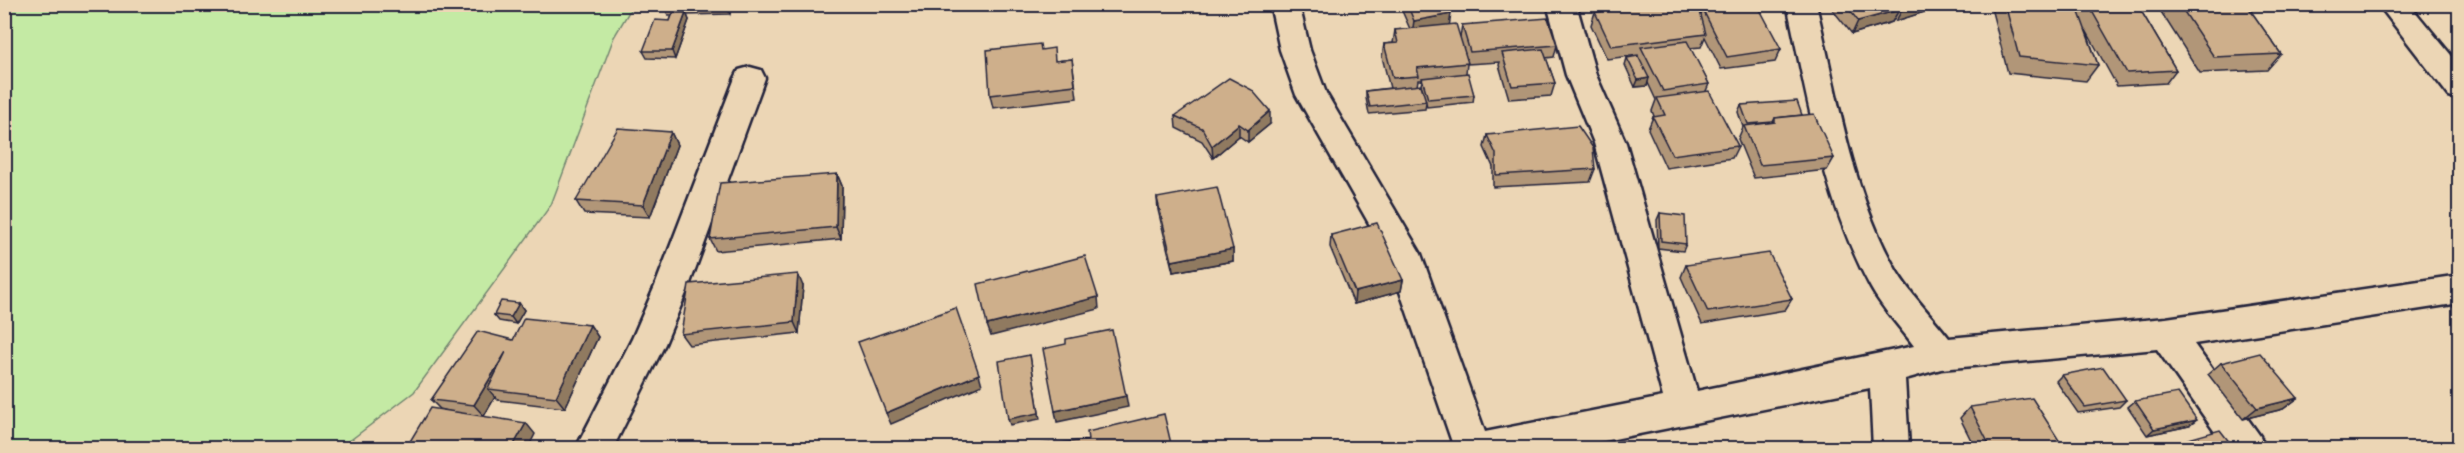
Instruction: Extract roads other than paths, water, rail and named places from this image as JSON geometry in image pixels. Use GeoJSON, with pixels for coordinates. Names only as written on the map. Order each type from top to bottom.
{"type":"FeatureCollection","features":[{"type":"Feature","properties":{"kind":"street"},"geometry":{"type":"LineString","coordinates":[[1284,4],[1295,50],[1311,95],[1404,254],[1472,448]]}},
{"type":"Feature","properties":{"kind":"street"},"geometry":{"type":"LineString","coordinates":[[1561,4],[1575,63],[1610,143],[1683,408]]}},
{"type":"Feature","properties":{"kind":"street"},"geometry":{"type":"LineString","coordinates":[[1802,4],[1840,171],[1856,219],[1884,280],[1941,354]]}},
{"type":"Feature","properties":{"kind":"street"},"geometry":{"type":"LineString","coordinates":[[2392,4],[2460,88]]}},
{"type":"Feature","properties":{"kind":"street"},"geometry":{"type":"LineString","coordinates":[[594,448],[647,344],[672,286],[750,78]]}},
{"type":"Feature","properties":{"kind":"street"},"geometry":{"type":"LineString","coordinates":[[1488,448],[1887,369],[1941,354],[2166,333],[2460,289]]}},
{"type":"Feature","properties":{"kind":"street"},"geometry":{"type":"LineString","coordinates":[[2166,333],[2247,448]]}},
{"type":"Feature","properties":{"kind":"street"},"geometry":{"type":"LineString","coordinates":[[1887,369],[1891,448]]}}]}
